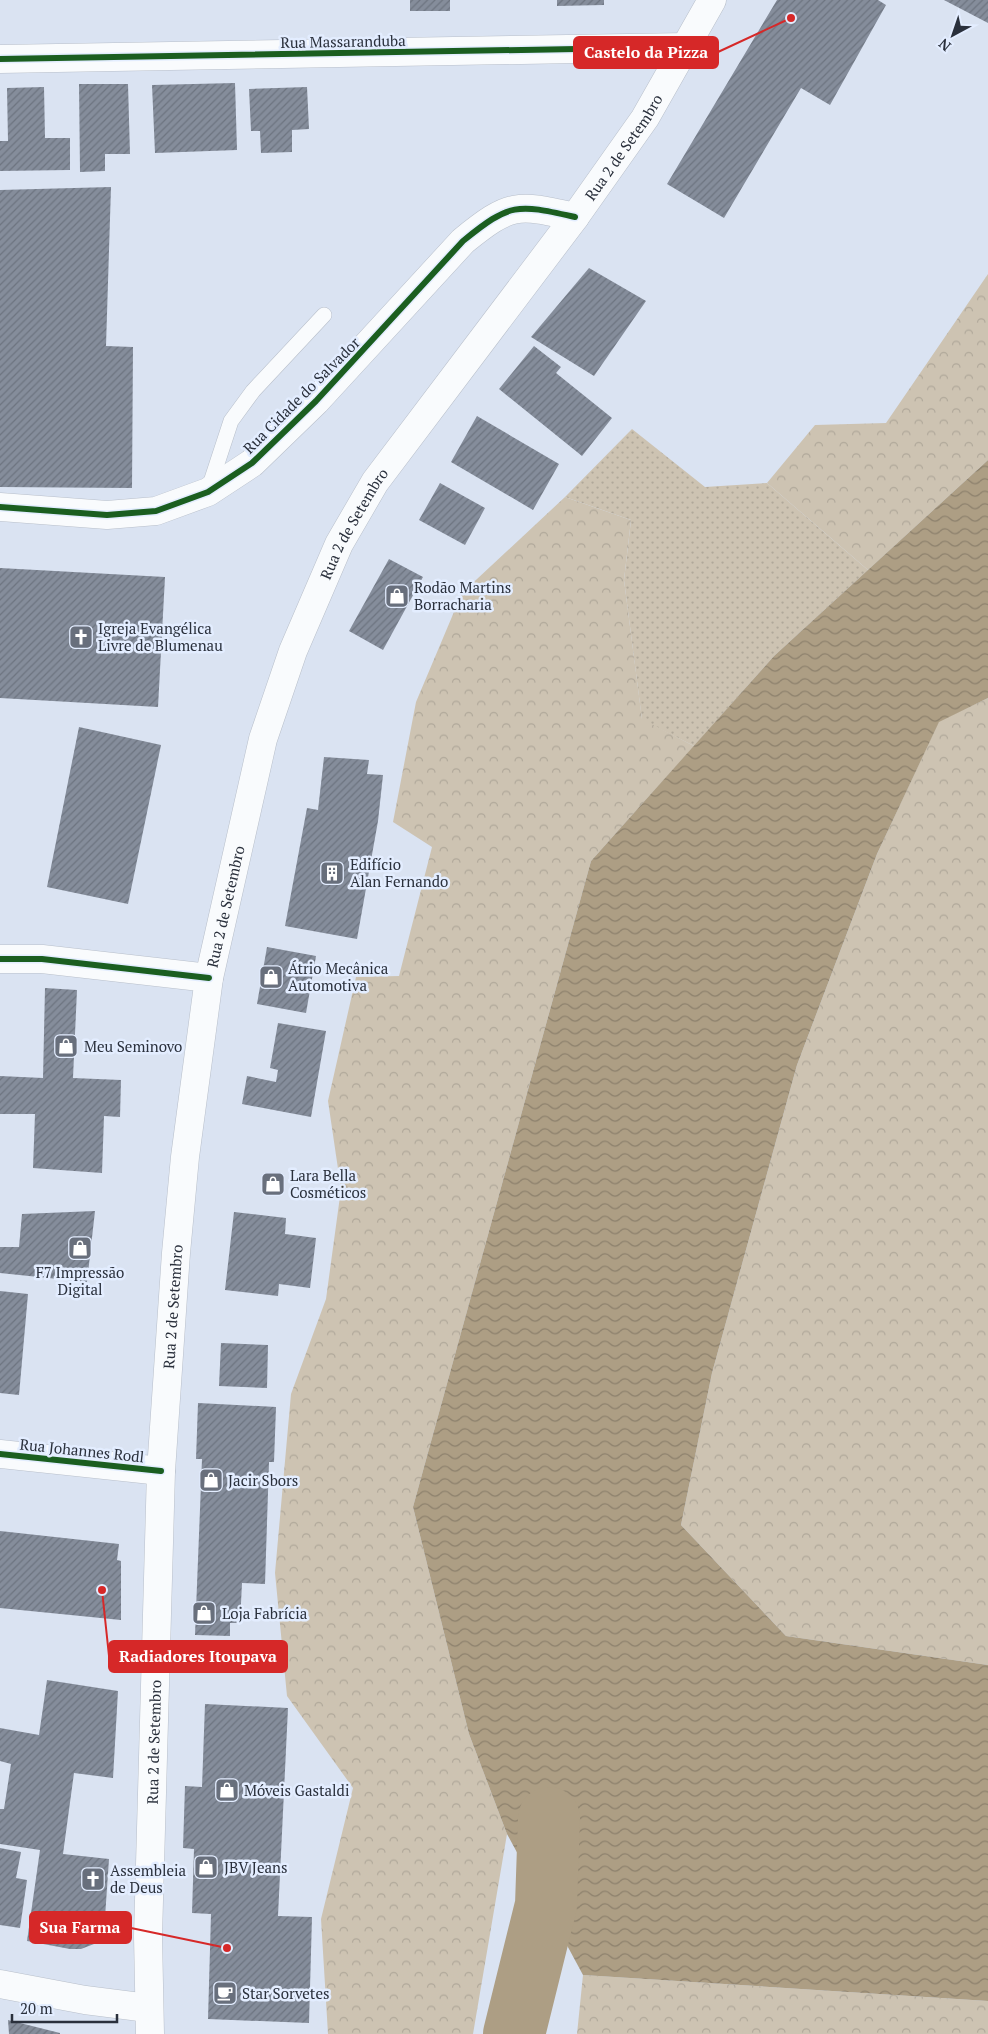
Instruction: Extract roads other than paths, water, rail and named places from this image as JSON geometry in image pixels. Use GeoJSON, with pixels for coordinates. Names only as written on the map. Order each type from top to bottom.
{"type":"FeatureCollection","features":[{"type":"Feature","properties":{"kind":"main road","name":"Rua 2 de Setembro"},"geometry":{"type":"LineString","coordinates":[[149,2021],[148,1936],[161,1471],[184,1157],[209,978],[263,739],[292,651],[339,544],[376,482],[575,217],[645,118],[712,0]]}},
{"type":"Feature","properties":{"kind":"main road","name":"Rua Massaranduba"},"geometry":{"type":"LineString","coordinates":[[0,59],[687,47]]}},
{"type":"Feature","properties":{"kind":"main road","name":"Rua Cidade do Salvador"},"geometry":{"type":"LineString","coordinates":[[0,507],[108,515],[156,511],[208,492],[252,463],[316,401],[464,241],[488,221],[513,208],[532,207],[575,217]]}},
{"type":"Feature","properties":{"kind":"main road"},"geometry":{"type":"LineString","coordinates":[[0,959],[42,959],[209,978]]}},
{"type":"Feature","properties":{"kind":"main road","name":"Rua Johannes Rodl"},"geometry":{"type":"LineString","coordinates":[[0,1454],[161,1471]]}},
{"type":"Feature","properties":{"kind":"main road"},"geometry":{"type":"LineString","coordinates":[[0,1984],[85,2000],[149,2021]]}},
{"type":"Feature","properties":{"kind":"lane"},"geometry":{"type":"LineString","coordinates":[[208,492],[231,420],[253,391],[324,315]]}},
{"type":"Feature","properties":{"kind":"water"},"geometry":{"type":"Polygon","coordinates":[[[988,460],[988,698],[939,722],[877,854],[797,1065],[712,1373],[681,1525],[786,1636],[988,1665],[988,2001],[583,1975],[507,1834],[469,1734],[413,1507],[591,861],[774,656],[988,460]]]}},
{"type":"Feature","properties":{"kind":"waterway"},"geometry":{"type":"LineString","coordinates":[[514,2034],[546,1905],[549,1818]]}},
{"type":"Feature","properties":{"kind":"place","name":"Castelo da Pizza"},"geometry":{"type":"Point","coordinates":[791,18]}},
{"type":"Feature","properties":{"kind":"place","name":"Rodão Martins Borracharia"},"geometry":{"type":"Point","coordinates":[397,596]}},
{"type":"Feature","properties":{"kind":"place","name":"Igreja Evangélica Livre de Blumenau"},"geometry":{"type":"Point","coordinates":[81,637]}},
{"type":"Feature","properties":{"kind":"place","name":"Edifício Alan Fernando"},"geometry":{"type":"Point","coordinates":[332,873]}},
{"type":"Feature","properties":{"kind":"place","name":"Átrio Mecânica Automotiva"},"geometry":{"type":"Point","coordinates":[271,977]}},
{"type":"Feature","properties":{"kind":"place","name":"Meu Seminovo"},"geometry":{"type":"Point","coordinates":[66,1046]}},
{"type":"Feature","properties":{"kind":"place","name":"Lara Bella Cosméticos"},"geometry":{"type":"Point","coordinates":[273,1184]}},
{"type":"Feature","properties":{"kind":"place","name":"F7 Impressão Digital"},"geometry":{"type":"Point","coordinates":[80,1248]}},
{"type":"Feature","properties":{"kind":"place","name":"Jacir Sbors"},"geometry":{"type":"Point","coordinates":[211,1480]}},
{"type":"Feature","properties":{"kind":"place","name":"Radiadores Itoupava"},"geometry":{"type":"Point","coordinates":[102,1590]}},
{"type":"Feature","properties":{"kind":"place","name":"Loja Fabrícia"},"geometry":{"type":"Point","coordinates":[204,1613]}},
{"type":"Feature","properties":{"kind":"place","name":"Móveis Gastaldi"},"geometry":{"type":"Point","coordinates":[227,1790]}},
{"type":"Feature","properties":{"kind":"place","name":"JBV Jeans"},"geometry":{"type":"Point","coordinates":[206,1867]}},
{"type":"Feature","properties":{"kind":"place","name":"Assembleia de Deus"},"geometry":{"type":"Point","coordinates":[93,1879]}},
{"type":"Feature","properties":{"kind":"place","name":"Sua Farma"},"geometry":{"type":"Point","coordinates":[227,1948]}},
{"type":"Feature","properties":{"kind":"place","name":"Star Sorvetes"},"geometry":{"type":"Point","coordinates":[225,1993]}}]}
